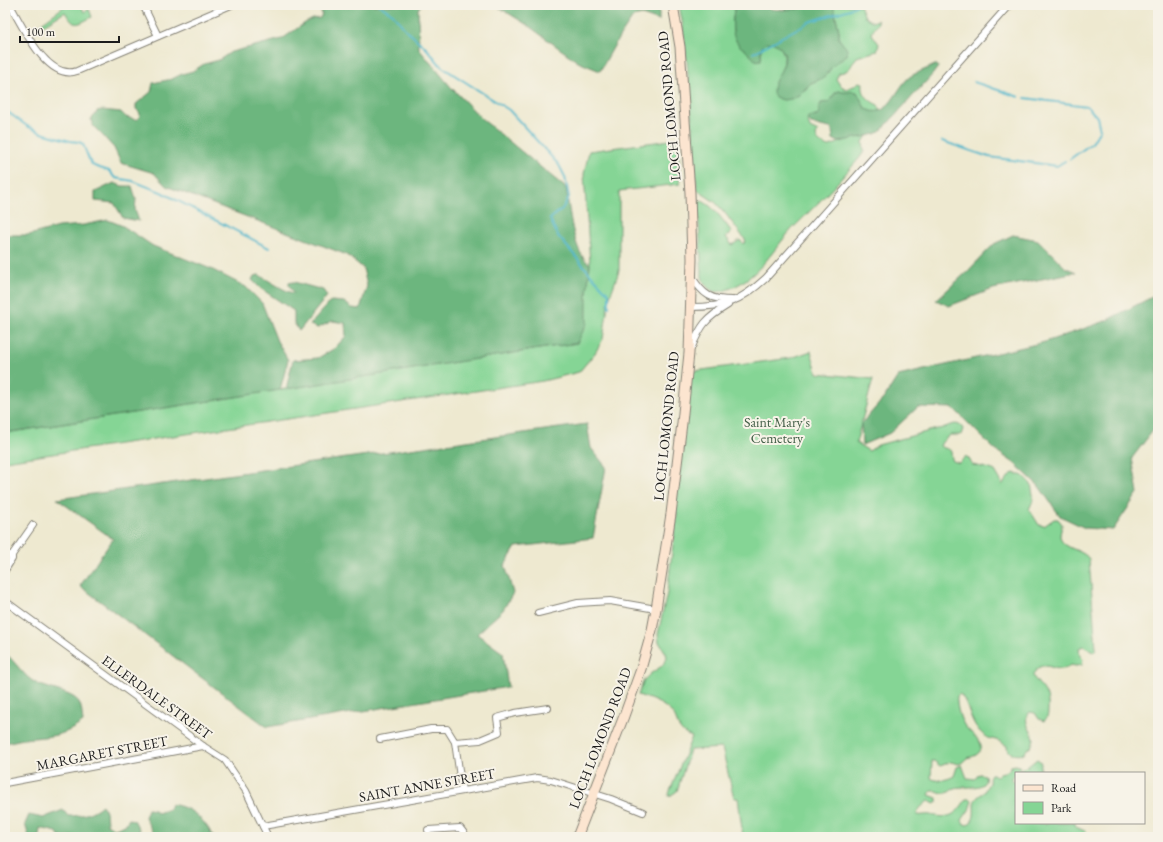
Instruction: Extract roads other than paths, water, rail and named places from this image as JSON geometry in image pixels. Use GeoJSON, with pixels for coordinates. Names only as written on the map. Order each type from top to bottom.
{"type":"FeatureCollection","features":[{"type":"Feature","properties":{"kind":"main road","name":"LOCH LOMOND ROAD"},"geometry":{"type":"LineString","coordinates":[[577,837],[595,794],[641,669],[656,609],[670,514],[689,354],[692,277],[690,193],[680,47],[672,5]]}},
{"type":"Feature","properties":{"kind":"street"},"geometry":{"type":"LineString","coordinates":[[10,5],[31,41],[44,57],[56,69],[68,73],[77,71],[231,5]]}},
{"type":"Feature","properties":{"kind":"street"},"geometry":{"type":"LineString","coordinates":[[143,5],[158,36]]}},
{"type":"Feature","properties":{"kind":"street"},"geometry":{"type":"LineString","coordinates":[[689,354],[699,330],[706,320],[752,290],[770,273],[1009,5]]}},
{"type":"Feature","properties":{"kind":"street"},"geometry":{"type":"LineString","coordinates":[[692,277],[699,288],[712,298],[721,300],[738,300]]}},
{"type":"Feature","properties":{"kind":"street"},"geometry":{"type":"LineString","coordinates":[[691,307],[711,307],[724,305],[738,300]]}},
{"type":"Feature","properties":{"kind":"street"},"geometry":{"type":"LineString","coordinates":[[5,570],[12,559],[12,555],[33,525]]}},
{"type":"Feature","properties":{"kind":"street"},"geometry":{"type":"LineString","coordinates":[[5,558],[12,555]]}},
{"type":"Feature","properties":{"kind":"street","name":"ELLERDALE STREET"},"geometry":{"type":"LineString","coordinates":[[5,601],[203,746],[225,760],[246,791],[268,837]]}},
{"type":"Feature","properties":{"kind":"street"},"geometry":{"type":"LineString","coordinates":[[538,613],[578,603],[610,601],[656,609]]}},
{"type":"Feature","properties":{"kind":"street"},"geometry":{"type":"LineString","coordinates":[[455,742],[480,740],[499,732],[497,718],[515,713],[548,708]]}},
{"type":"Feature","properties":{"kind":"street"},"geometry":{"type":"LineString","coordinates":[[380,738],[431,729],[447,729],[455,742],[462,791]]}},
{"type":"Feature","properties":{"kind":"street","name":"MARGARET STREET"},"geometry":{"type":"LineString","coordinates":[[5,783],[203,746]]}},
{"type":"Feature","properties":{"kind":"street","name":"SAINT ANNE STREET"},"geometry":{"type":"LineString","coordinates":[[263,826],[537,778],[551,780],[611,799],[643,812]]}},
{"type":"Feature","properties":{"kind":"street"},"geometry":{"type":"LineString","coordinates":[[428,830],[460,828],[467,837]]}},
{"type":"Feature","properties":{"kind":"waterway"},"geometry":{"type":"LineString","coordinates":[[379,5],[393,14],[405,29],[427,49],[442,67],[509,110],[559,165],[565,177],[569,197],[562,209],[550,219],[558,236],[609,294],[609,307]]}},
{"type":"Feature","properties":{"kind":"waterway"},"geometry":{"type":"LineString","coordinates":[[753,53],[809,22],[850,9],[857,5]]}},
{"type":"Feature","properties":{"kind":"waterway"},"geometry":{"type":"LineString","coordinates":[[974,82],[1019,97]]}},
{"type":"Feature","properties":{"kind":"waterway"},"geometry":{"type":"LineString","coordinates":[[1025,98],[1087,106],[1097,117],[1100,130],[1092,143],[1070,159]]}},
{"type":"Feature","properties":{"kind":"waterway"},"geometry":{"type":"LineString","coordinates":[[5,110],[27,126],[42,133],[83,144],[90,162],[94,166],[109,171],[115,178],[133,181],[161,192],[269,248]]}},
{"type":"Feature","properties":{"kind":"waterway"},"geometry":{"type":"LineString","coordinates":[[942,141],[989,157],[1057,166],[1065,161]]}},
{"type":"Feature","properties":{"kind":"park label","name":"Saint Mary's Cemetery"},"geometry":{"type":"Point","coordinates":[777,430]}}]}
